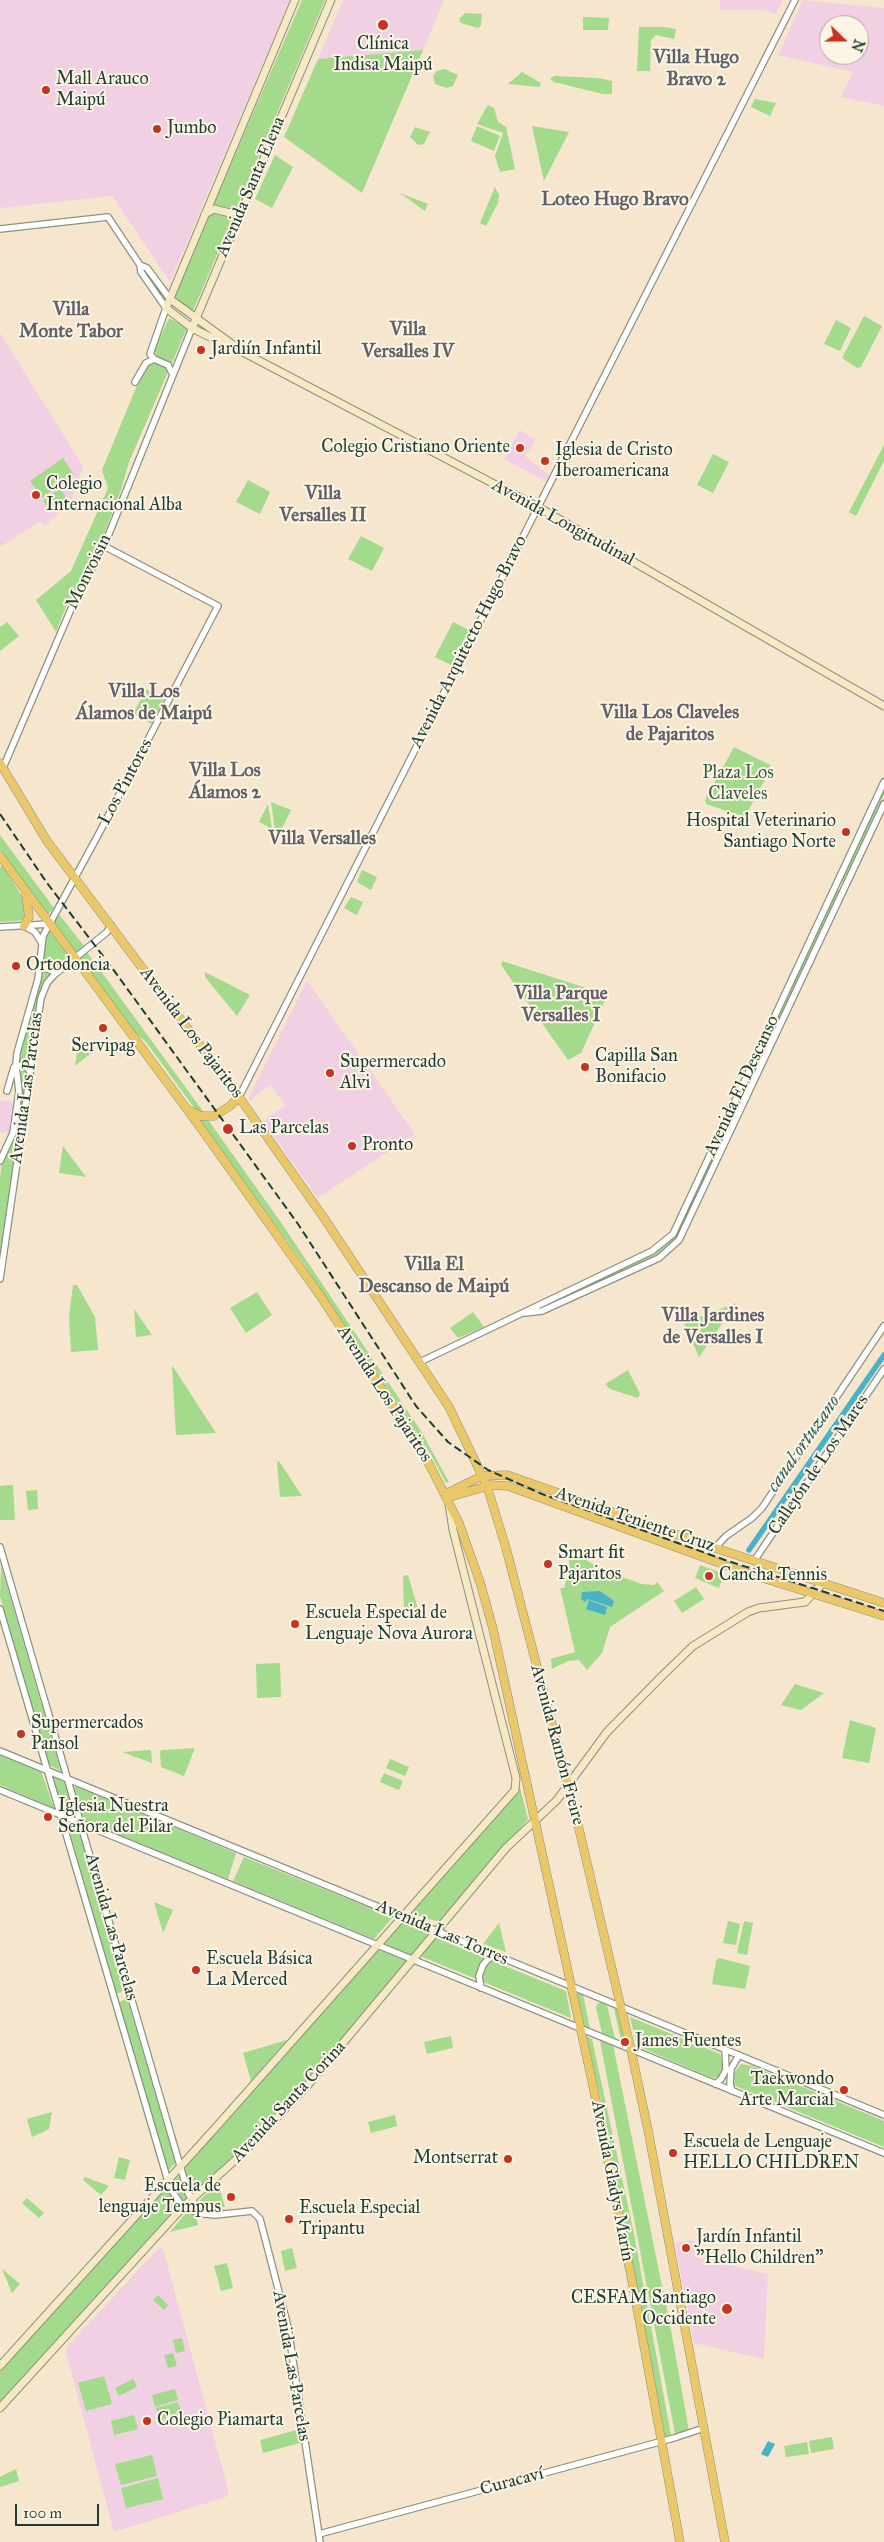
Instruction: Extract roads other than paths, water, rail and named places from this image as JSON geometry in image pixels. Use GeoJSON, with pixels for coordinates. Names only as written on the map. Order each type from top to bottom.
{"type":"FeatureCollection","features":[{"type":"Feature","properties":{"kind":"main road","name":"Avenida Santa Elena"},"geometry":{"type":"LineString","coordinates":[[166,308],[295,0]]}},
{"type":"Feature","properties":{"kind":"main road","name":"Avenida Santa Elena"},"geometry":{"type":"LineString","coordinates":[[192,328],[331,0]]}},
{"type":"Feature","properties":{"kind":"main road"},"geometry":{"type":"LineString","coordinates":[[215,188],[216,201],[232,219],[234,228]]}},
{"type":"Feature","properties":{"kind":"main road"},"geometry":{"type":"LineString","coordinates":[[205,214],[214,209],[234,213],[241,210]]}},
{"type":"Feature","properties":{"kind":"main road","name":"Avenida Longitudinal"},"geometry":{"type":"LineString","coordinates":[[170,299],[195,320],[224,337],[237,349]]}},
{"type":"Feature","properties":{"kind":"main road","name":"Avenida Longitudinal"},"geometry":{"type":"LineString","coordinates":[[166,308],[192,328],[237,349],[538,507],[884,706]]}},
{"type":"Feature","properties":{"kind":"main road","name":"Avenida Los Pajaritos"},"geometry":{"type":"LineString","coordinates":[[2,766],[36,825],[239,1096],[324,1218],[420,1362],[458,1423],[487,1486]]}},
{"type":"Feature","properties":{"kind":"main road","name":"Avenida Los Pajaritos"},"geometry":{"type":"LineString","coordinates":[[0,856],[187,1109],[337,1320],[423,1452],[447,1496],[474,1561],[484,1596],[534,1823]]}},
{"type":"Feature","properties":{"kind":"main road"},"geometry":{"type":"LineString","coordinates":[[24,926],[29,917],[26,892]]}},
{"type":"Feature","properties":{"kind":"main road"},"geometry":{"type":"LineString","coordinates":[[187,1109],[201,1116],[214,1116],[228,1108],[239,1096]]}},
{"type":"Feature","properties":{"kind":"main road","name":"Avenida Teniente Cruz"},"geometry":{"type":"LineString","coordinates":[[447,1496],[482,1476],[507,1475],[715,1548],[884,1603]]}},
{"type":"Feature","properties":{"kind":"main road","name":"Avenida Teniente Cruz"},"geometry":{"type":"LineString","coordinates":[[447,1496],[487,1486],[502,1485],[516,1488],[737,1570],[884,1616]]}},
{"type":"Feature","properties":{"kind":"main road","name":"Avenida Ramón Freire"},"geometry":{"type":"LineString","coordinates":[[487,1486],[506,1548],[568,1786],[620,2006]]}},
{"type":"Feature","properties":{"kind":"main road","name":"Avenida Los Pajaritos"},"geometry":{"type":"LineString","coordinates":[[447,1496],[453,1530],[516,1778],[515,1790]]}},
{"type":"Feature","properties":{"kind":"main road"},"geometry":{"type":"LineString","coordinates":[[813,1595],[822,1584]]}},
{"type":"Feature","properties":{"kind":"main road","name":"Avenida Santa Corina"},"geometry":{"type":"LineString","coordinates":[[0,2408],[181,2204],[242,2154],[301,2093],[506,1848],[534,1823],[568,1786],[613,1726],[693,1646],[751,1610],[802,1603],[813,1595]]}},
{"type":"Feature","properties":{"kind":"main road"},"geometry":{"type":"LineString","coordinates":[[564,1772],[572,1776],[578,1774]]}},
{"type":"Feature","properties":{"kind":"main road","name":"Avenida Santa Corina"},"geometry":{"type":"LineString","coordinates":[[0,2365],[169,2185],[181,2166],[380,1946],[515,1790]]}},
{"type":"Feature","properties":{"kind":"main road","name":"Avenida Gladys Marín"},"geometry":{"type":"LineString","coordinates":[[534,1823],[580,2030],[631,2276],[680,2542]]}},
{"type":"Feature","properties":{"kind":"main road"},"geometry":{"type":"LineString","coordinates":[[620,2006],[650,2138],[725,2542]]}},
{"type":"Feature","properties":{"kind":"street","name":"Avenida Arquitecto Hugo Bravo"},"geometry":{"type":"LineString","coordinates":[[239,1096],[795,0]]}},
{"type":"Feature","properties":{"kind":"street","name":"Avenida Longitudinal"},"geometry":{"type":"LineString","coordinates":[[0,229],[108,217],[140,265],[141,272],[166,308]]}},
{"type":"Feature","properties":{"kind":"street","name":"Avenida Longitudinal"},"geometry":{"type":"LineString","coordinates":[[140,265],[146,268],[170,299]]}},
{"type":"Feature","properties":{"kind":"street","name":"Avenida Santa Elena"},"geometry":{"type":"LineString","coordinates":[[154,359],[149,352],[166,308]]}},
{"type":"Feature","properties":{"kind":"street","name":"Avenida Santa Elena"},"geometry":{"type":"LineString","coordinates":[[173,375],[192,328]]}},
{"type":"Feature","properties":{"kind":"street"},"geometry":{"type":"LineString","coordinates":[[135,382],[146,363],[154,359],[166,364],[173,375]]}},
{"type":"Feature","properties":{"kind":"street"},"geometry":{"type":"LineString","coordinates":[[166,364],[179,359]]}},
{"type":"Feature","properties":{"kind":"street","name":"Monvoisin"},"geometry":{"type":"LineString","coordinates":[[2,766],[77,594],[104,546],[173,375]]}},
{"type":"Feature","properties":{"kind":"street","name":"Los Pintores"},"geometry":{"type":"LineString","coordinates":[[75,878],[218,606],[104,546]]}},
{"type":"Feature","properties":{"kind":"street","name":"Avenida El Descanso"},"geometry":{"type":"LineString","coordinates":[[420,1362],[652,1251],[674,1234],[884,782]]}},
{"type":"Feature","properties":{"kind":"street","name":"Avenida El Descanso"},"geometry":{"type":"LineString","coordinates":[[523,1313],[542,1311],[659,1258],[680,1240],[884,804]]}},
{"type":"Feature","properties":{"kind":"street","name":"Avenida Las Parcelas"},"geometry":{"type":"LineString","coordinates":[[0,1161],[13,1132],[18,1098],[16,1065],[19,1045],[38,979],[41,942],[75,878]]}},
{"type":"Feature","properties":{"kind":"street"},"geometry":{"type":"LineString","coordinates":[[0,927],[49,924]]}},
{"type":"Feature","properties":{"kind":"street"},"geometry":{"type":"LineString","coordinates":[[24,926],[35,932],[41,942]]}},
{"type":"Feature","properties":{"kind":"street","name":"Avenida Las Parcelas"},"geometry":{"type":"LineString","coordinates":[[0,1279],[41,998],[47,983],[57,972],[111,926]]}},
{"type":"Feature","properties":{"kind":"street"},"geometry":{"type":"LineString","coordinates":[[39,959],[47,969],[57,972]]}},
{"type":"Feature","properties":{"kind":"street"},"geometry":{"type":"LineString","coordinates":[[7,1091],[11,1071],[16,1065],[23,1065],[29,1070]]}},
{"type":"Feature","properties":{"kind":"street"},"geometry":{"type":"LineString","coordinates":[[6,1147],[18,1152]]}},
{"type":"Feature","properties":{"kind":"street"},"geometry":{"type":"LineString","coordinates":[[715,1548],[726,1536],[752,1518],[762,1508],[884,1326]]}},
{"type":"Feature","properties":{"kind":"street","name":"Callejón de Los Mares"},"geometry":{"type":"LineString","coordinates":[[754,1561],[884,1369]]}},
{"type":"Feature","properties":{"kind":"street","name":"Avenida Las Parcelas"},"geometry":{"type":"LineString","coordinates":[[0,1547],[183,2174],[190,2196],[206,2215]]}},
{"type":"Feature","properties":{"kind":"street","name":"Avenida Las Parcelas"},"geometry":{"type":"LineString","coordinates":[[0,1608],[169,2185],[181,2204],[206,2215],[252,2211],[260,2219],[288,2327],[320,2542]]}},
{"type":"Feature","properties":{"kind":"street","name":"Avenida Las Torres"},"geometry":{"type":"LineString","coordinates":[[0,1751],[884,2115]]}},
{"type":"Feature","properties":{"kind":"street","name":"Avenida Las Torres"},"geometry":{"type":"LineString","coordinates":[[0,1790],[413,1959],[580,2030],[884,2153]]}},
{"type":"Feature","properties":{"kind":"street"},"geometry":{"type":"LineString","coordinates":[[481,1988],[479,1976],[483,1965],[488,1959],[495,1956]]}},
{"type":"Feature","properties":{"kind":"street"},"geometry":{"type":"LineString","coordinates":[[715,2084],[721,2079],[726,2070],[725,2049]]}},
{"type":"Feature","properties":{"kind":"street"},"geometry":{"type":"LineString","coordinates":[[732,2091],[730,2084],[731,2069],[739,2055]]}},
{"type":"Feature","properties":{"kind":"street","name":"Curacaví"},"geometry":{"type":"LineString","coordinates":[[319,2534],[704,2428]]}},
{"type":"Feature","properties":{"kind":"water"},"geometry":{"type":"Polygon","coordinates":[[[600,1591],[614,1601],[612,1607],[588,1599],[585,1602],[581,1599],[582,1592],[600,1591]]]}},
{"type":"Feature","properties":{"kind":"water"},"geometry":{"type":"Polygon","coordinates":[[[589,1600],[607,1607],[605,1615],[586,1609],[589,1600]]]}},
{"type":"Feature","properties":{"kind":"water"},"geometry":{"type":"Polygon","coordinates":[[[768,2441],[775,2444],[768,2457],[761,2454],[768,2441]]]}},
{"type":"Feature","properties":{"kind":"waterway","name":"canal ortuzano"},"geometry":{"type":"LineString","coordinates":[[749,1550],[884,1355]]}},
{"type":"Feature","properties":{"kind":"railway"},"geometry":{"type":"LineString","coordinates":[[0,814],[47,883],[110,965],[298,1224],[416,1406],[448,1442],[488,1470],[542,1494],[725,1560],[884,1611]]}},
{"type":"Feature","properties":{"kind":"place","name":"Clínica Indisa Maipú"},"geometry":{"type":"Point","coordinates":[383,25]}},
{"type":"Feature","properties":{"kind":"place","name":"Mall Arauco Maipú"},"geometry":{"type":"Point","coordinates":[46,90]}},
{"type":"Feature","properties":{"kind":"place","name":"Jumbo"},"geometry":{"type":"Point","coordinates":[157,129]}},
{"type":"Feature","properties":{"kind":"place","name":"Jardiín Infantil"},"geometry":{"type":"Point","coordinates":[201,350]}},
{"type":"Feature","properties":{"kind":"place","name":"Colegio Cristiano Oriente"},"geometry":{"type":"Point","coordinates":[520,448]}},
{"type":"Feature","properties":{"kind":"place","name":"Iglesia de Cristo Iberoamericana"},"geometry":{"type":"Point","coordinates":[545,461]}},
{"type":"Feature","properties":{"kind":"place","name":"Colegio Internacional Alba"},"geometry":{"type":"Point","coordinates":[36,495]}},
{"type":"Feature","properties":{"kind":"place","name":"Hospital Veterinario Santiago Norte"},"geometry":{"type":"Point","coordinates":[846,832]}},
{"type":"Feature","properties":{"kind":"place","name":"Ortodoncia"},"geometry":{"type":"Point","coordinates":[16,966]}},
{"type":"Feature","properties":{"kind":"place","name":"Servipag"},"geometry":{"type":"Point","coordinates":[103,1028]}},
{"type":"Feature","properties":{"kind":"place","name":"Capilla San Bonifacio"},"geometry":{"type":"Point","coordinates":[585,1067]}},
{"type":"Feature","properties":{"kind":"place","name":"Supermercado Alvi"},"geometry":{"type":"Point","coordinates":[330,1073]}},
{"type":"Feature","properties":{"kind":"place","name":"Las Parcelas"},"geometry":{"type":"Point","coordinates":[228,1129]}},
{"type":"Feature","properties":{"kind":"place","name":"Pronto"},"geometry":{"type":"Point","coordinates":[352,1146]}},
{"type":"Feature","properties":{"kind":"place","name":"Smart fit Pajaritos"},"geometry":{"type":"Point","coordinates":[548,1564]}},
{"type":"Feature","properties":{"kind":"place","name":"Cancha Tennis"},"geometry":{"type":"Point","coordinates":[709,1576]}},
{"type":"Feature","properties":{"kind":"place","name":"Escuela Especial de Lenguaje Nova Aurora"},"geometry":{"type":"Point","coordinates":[295,1624]}},
{"type":"Feature","properties":{"kind":"place","name":"Supermercados Pansol"},"geometry":{"type":"Point","coordinates":[21,1734]}},
{"type":"Feature","properties":{"kind":"place","name":"Iglesia Nuestra Señora del Pilar"},"geometry":{"type":"Point","coordinates":[48,1817]}},
{"type":"Feature","properties":{"kind":"place","name":"Escuela Básica La Merced"},"geometry":{"type":"Point","coordinates":[196,1970]}},
{"type":"Feature","properties":{"kind":"place","name":"James Fuentes"},"geometry":{"type":"Point","coordinates":[625,2042]}},
{"type":"Feature","properties":{"kind":"place","name":"Taekwondo Arte Marcial"},"geometry":{"type":"Point","coordinates":[844,2090]}},
{"type":"Feature","properties":{"kind":"place","name":"Escuela de Lenguaje HELLO CHILDREN"},"geometry":{"type":"Point","coordinates":[673,2153]}},
{"type":"Feature","properties":{"kind":"place","name":"Montserrat"},"geometry":{"type":"Point","coordinates":[508,2159]}},
{"type":"Feature","properties":{"kind":"place","name":"Escuela de lenguaje Tempus"},"geometry":{"type":"Point","coordinates":[231,2197]}},
{"type":"Feature","properties":{"kind":"place","name":"Escuela Especial Tripantu"},"geometry":{"type":"Point","coordinates":[289,2219]}},
{"type":"Feature","properties":{"kind":"place","name":"Jardín Infantil \"Hello Children\""},"geometry":{"type":"Point","coordinates":[686,2248]}},
{"type":"Feature","properties":{"kind":"place","name":"CESFAM Santiago Occidente"},"geometry":{"type":"Point","coordinates":[727,2309]}},
{"type":"Feature","properties":{"kind":"place","name":"Colegio Piamarta"},"geometry":{"type":"Point","coordinates":[147,2421]}},
{"type":"Feature","properties":{"kind":"district","name":"Villa Hugo Bravo 2"},"geometry":{"type":"Point","coordinates":[696,69]}},
{"type":"Feature","properties":{"kind":"district","name":"Loteo Hugo Bravo"},"geometry":{"type":"Point","coordinates":[615,200]}},
{"type":"Feature","properties":{"kind":"district","name":"Villa Monte Tabor"},"geometry":{"type":"Point","coordinates":[71,321]}},
{"type":"Feature","properties":{"kind":"district","name":"Villa Versalles IV"},"geometry":{"type":"Point","coordinates":[408,341]}},
{"type":"Feature","properties":{"kind":"district","name":"Villa Versalles II"},"geometry":{"type":"Point","coordinates":[323,505]}},
{"type":"Feature","properties":{"kind":"district","name":"Villa Los Álamos de Maipú"},"geometry":{"type":"Point","coordinates":[144,703]}},
{"type":"Feature","properties":{"kind":"district","name":"Villa Los Claveles de Pajaritos"},"geometry":{"type":"Point","coordinates":[670,724]}},
{"type":"Feature","properties":{"kind":"district","name":"Villa Los Álamos 2"},"geometry":{"type":"Point","coordinates":[225,782]}},
{"type":"Feature","properties":{"kind":"district","name":"Villa Versalles"},"geometry":{"type":"Point","coordinates":[322,839]}},
{"type":"Feature","properties":{"kind":"district","name":"Villa Parque Versalles I"},"geometry":{"type":"Point","coordinates":[561,1005]}},
{"type":"Feature","properties":{"kind":"district","name":"Villa El Descanso de Maipú"},"geometry":{"type":"Point","coordinates":[434,1276]}},
{"type":"Feature","properties":{"kind":"district","name":"Villa Jardines de Versalles I"},"geometry":{"type":"Point","coordinates":[713,1327]}},
{"type":"Feature","properties":{"kind":"park label","name":"Plaza Los Claveles"},"geometry":{"type":"Point","coordinates":[738,784]}}]}
